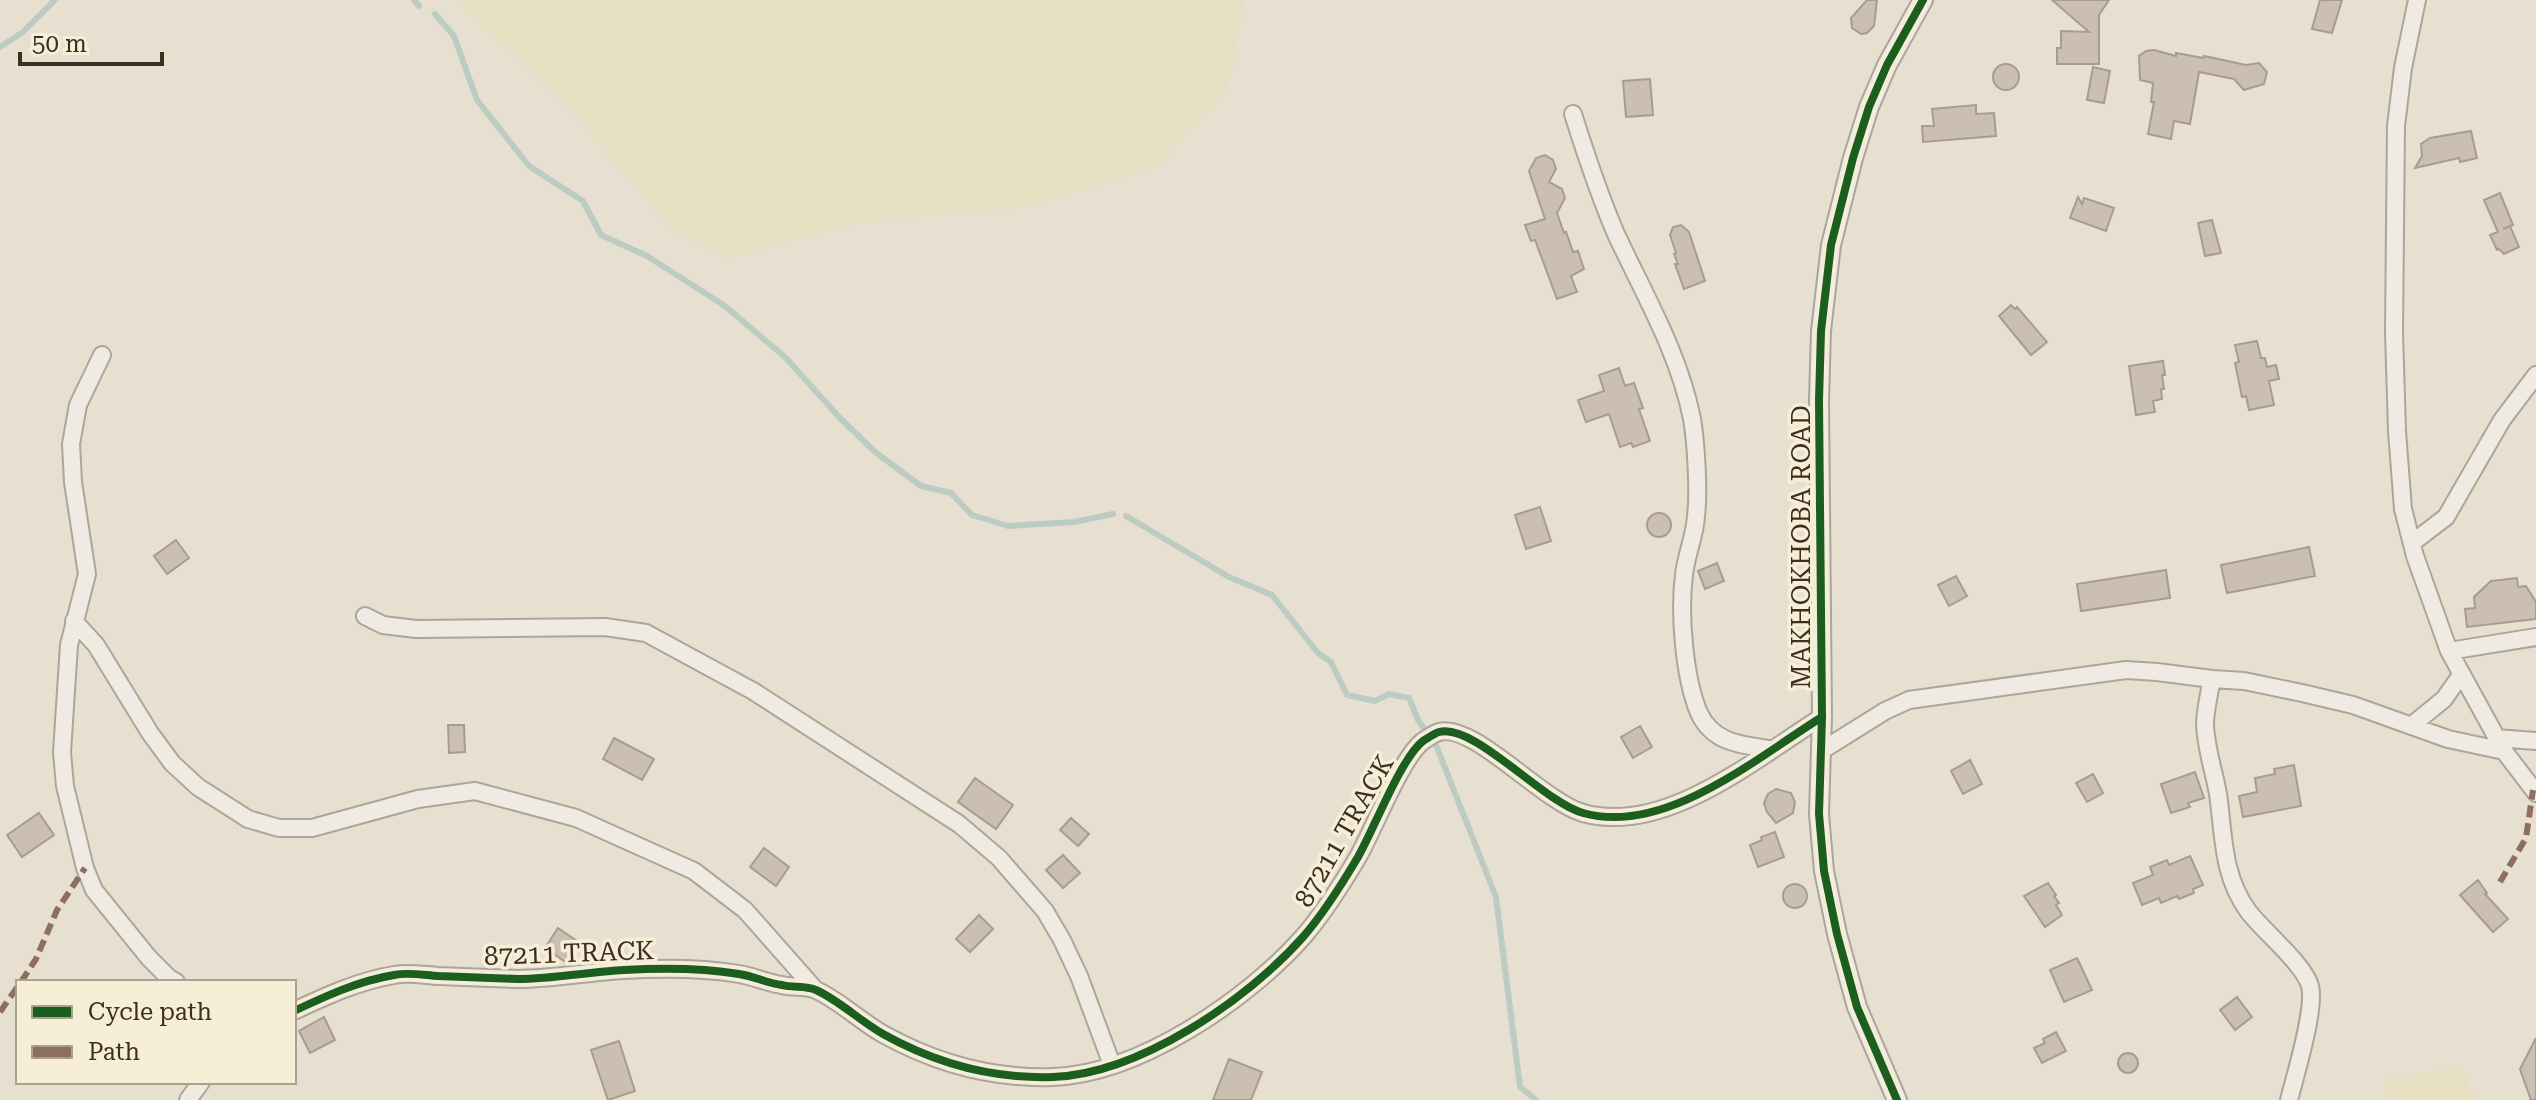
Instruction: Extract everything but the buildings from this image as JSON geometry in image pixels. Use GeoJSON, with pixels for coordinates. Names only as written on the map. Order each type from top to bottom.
{"type":"FeatureCollection","features":[{"type":"Feature","properties":{"kind":"street","name":"MAKHOKHOBA ROAD"},"geometry":{"type":"LineString","coordinates":[[1897,1100],[1857,1007],[1824,871],[1819,814],[1822,717],[1819,400],[1821,331],[1831,245],[1853,158],[1869,107],[1887,65],[1923,0]]}},
{"type":"Feature","properties":{"kind":"street"},"geometry":{"type":"LineString","coordinates":[[2417,0],[2398,103],[2395,193],[2394,333],[2397,444],[2403,509],[2449,651],[2500,744],[2536,793]]}},
{"type":"Feature","properties":{"kind":"street"},"geometry":{"type":"LineString","coordinates":[[1573,114],[1594,182],[1681,378],[1692,421],[1697,514],[1684,572],[1682,605],[1692,690],[1709,729],[1719,737],[1736,744],[1770,749]]}},
{"type":"Feature","properties":{"kind":"street"},"geometry":{"type":"LineString","coordinates":[[102,355],[78,405],[71,444],[73,482],[87,574],[74,621],[66,672],[62,752],[70,811],[94,890],[149,958],[172,980]]}},
{"type":"Feature","properties":{"kind":"street"},"geometry":{"type":"LineString","coordinates":[[2412,543],[2446,517],[2502,420],[2536,375]]}},
{"type":"Feature","properties":{"kind":"street"},"geometry":{"type":"LineString","coordinates":[[365,616],[383,625],[416,629],[605,627],[646,633],[753,691],[959,824],[999,858],[1045,911],[1062,940],[1079,976],[1112,1065]]}},
{"type":"Feature","properties":{"kind":"street"},"geometry":{"type":"LineString","coordinates":[[74,621],[96,645],[172,763],[198,787],[248,819],[279,828],[312,828],[418,799],[475,791],[576,818],[694,871],[745,910],[813,987]]}},
{"type":"Feature","properties":{"kind":"street"},"geometry":{"type":"LineString","coordinates":[[2449,651],[2536,637]]}},
{"type":"Feature","properties":{"kind":"street"},"geometry":{"type":"LineString","coordinates":[[1821,751],[1885,711],[1909,700],[2126,670],[2244,681],[2353,705],[2448,739],[2500,744],[2536,741]]}},
{"type":"Feature","properties":{"kind":"street"},"geometry":{"type":"LineString","coordinates":[[2411,726],[2444,699],[2461,675]]}},
{"type":"Feature","properties":{"kind":"street"},"geometry":{"type":"LineString","coordinates":[[2212,679],[2205,723],[2228,873],[2236,893],[2249,912],[2307,978],[2311,988],[2310,1010],[2289,1100]]}},
{"type":"Feature","properties":{"kind":"street","name":"87211 TRACK"},"geometry":{"type":"LineString","coordinates":[[296,1010],[359,982],[400,974],[520,979],[621,970],[677,969],[739,974],[784,986],[813,987],[883,1034],[965,1069],[1056,1077],[1112,1065],[1163,1045],[1211,1016],[1269,971],[1304,936],[1359,855],[1410,756],[1424,741],[1440,732],[1455,732],[1469,738],[1539,791],[1579,813],[1622,819],[1665,809],[1719,784],[1822,717]]}},
{"type":"Feature","properties":{"kind":"shaded area"},"geometry":{"type":"Polygon","coordinates":[[[456,0],[1244,0],[1228,89],[1155,167],[1019,208],[851,224],[729,258],[671,228],[574,113],[456,0]]]}},
{"type":"Feature","properties":{"kind":"shaded area"},"geometry":{"type":"Polygon","coordinates":[[[2461,1067],[2476,1100],[2384,1100],[2385,1080],[2461,1067]]]}},
{"type":"Feature","properties":{"kind":"waterway"},"geometry":{"type":"LineString","coordinates":[[0,47],[23,32],[55,0]]}},
{"type":"Feature","properties":{"kind":"waterway"},"geometry":{"type":"LineString","coordinates":[[414,0],[419,6]]}},
{"type":"Feature","properties":{"kind":"waterway"},"geometry":{"type":"LineString","coordinates":[[435,14],[454,36],[477,100],[529,166],[583,201],[601,235],[647,256],[725,306],[786,358],[875,452],[921,486],[951,493],[972,515],[1008,526],[1074,522],[1113,514]]}},
{"type":"Feature","properties":{"kind":"waterway"},"geometry":{"type":"LineString","coordinates":[[1126,516],[1229,577],[1272,595],[1318,653],[1331,662],[1347,695],[1375,701],[1389,694],[1409,698],[1418,720],[1436,745],[1496,897],[1520,1087],[1536,1100]]}},
{"type":"Feature","properties":{"kind":"marked path"},"geometry":{"type":"LineString","coordinates":[[2500,882],[2526,838],[2533,790]]}},
{"type":"Feature","properties":{"kind":"marked path"},"geometry":{"type":"LineString","coordinates":[[22,980],[36,959],[57,910],[85,868]]}},
{"type":"Feature","properties":{"kind":"marked path"},"geometry":{"type":"LineString","coordinates":[[0,1012],[16,989]]}},
{"type":"Feature","properties":{"kind":"cycle path"},"geometry":{"type":"LineString","coordinates":[[1897,1100],[1857,1007],[1824,871],[1819,814],[1822,717],[1819,400],[1821,331],[1831,245],[1853,158],[1869,107],[1887,65],[1923,0]]}},
{"type":"Feature","properties":{"kind":"cycle path"},"geometry":{"type":"LineString","coordinates":[[296,1010],[355,985],[399,974],[518,979],[638,969],[711,971],[812,988],[903,1044],[965,1067],[1031,1077],[1086,1073],[1120,1063],[1189,1030],[1222,1008],[1280,961],[1311,928],[1358,857],[1406,762],[1423,741],[1439,732],[1453,732],[1470,739],[1567,806],[1583,813],[1614,817],[1646,813],[1677,804],[1739,771],[1822,717]]}}]}
